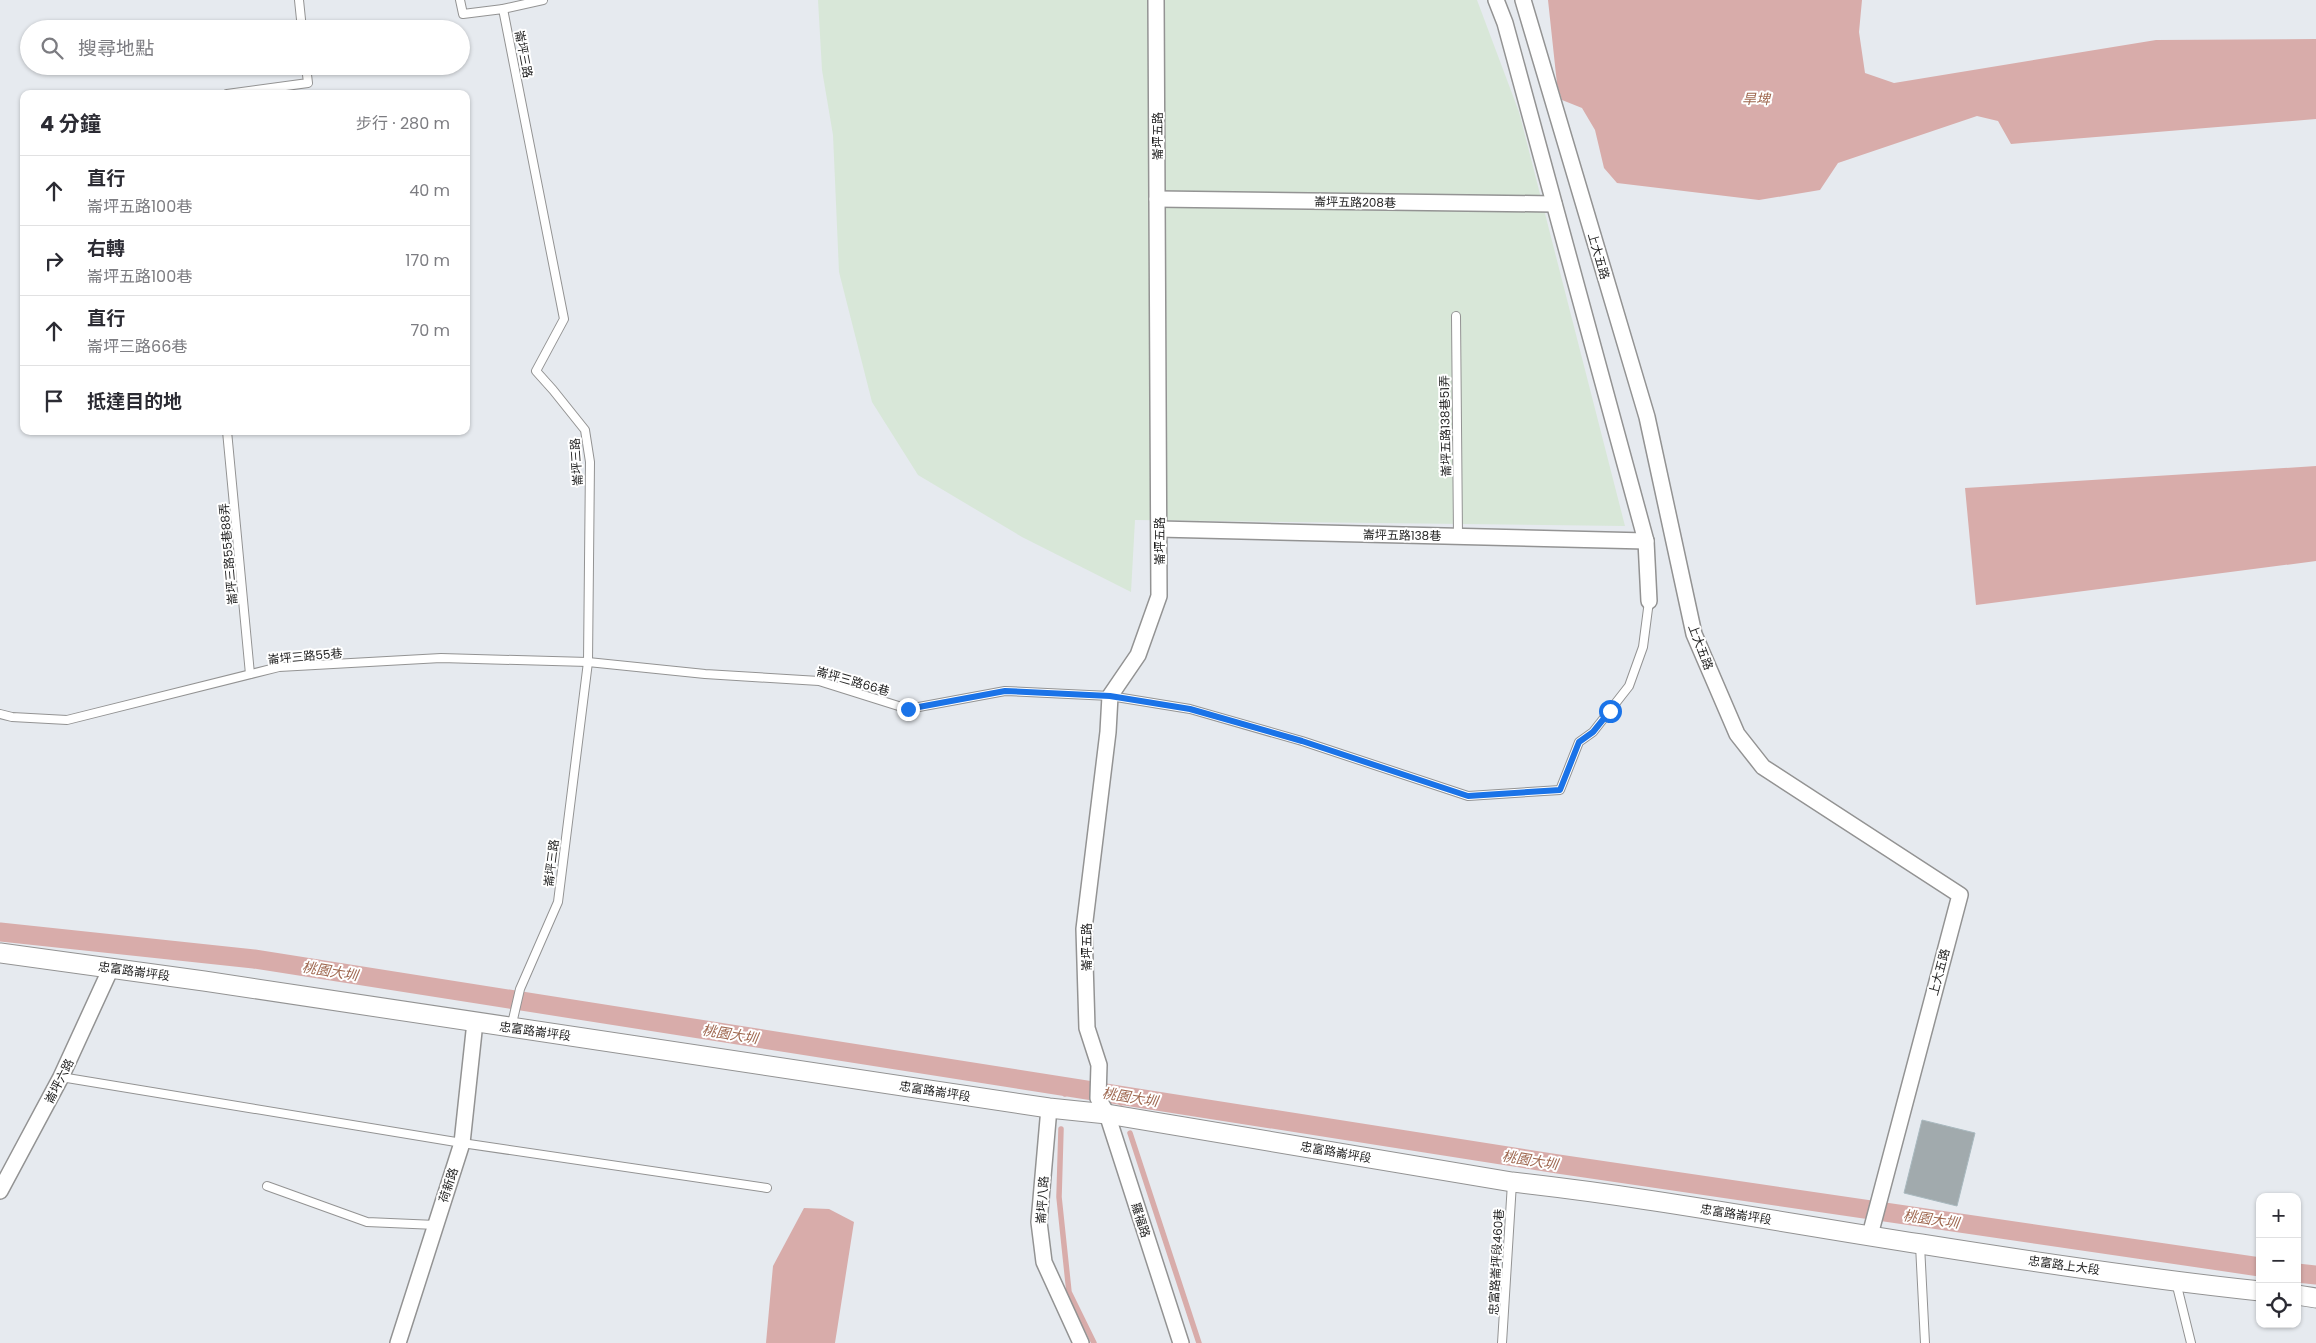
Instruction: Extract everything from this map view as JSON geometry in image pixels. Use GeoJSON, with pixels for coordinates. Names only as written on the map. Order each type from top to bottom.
{"type":"FeatureCollection","features":[{"type":"Feature","properties":{"kind":"street","name":"崙坪五路"},"geometry":{"type":"LineString","coordinates":[[1102,1106],[1099,1065],[1087,1028],[1084,929],[1108,732],[1110,696],[1138,655],[1159,596],[1156,0]]}},
{"type":"Feature","properties":{"kind":"street"},"geometry":{"type":"LineString","coordinates":[[1496,0],[1505,23],[1646,541],[1649,601]]}},
{"type":"Feature","properties":{"kind":"street","name":"上大五路"},"geometry":{"type":"LineString","coordinates":[[1524,0],[1647,417],[1694,634],[1737,734],[1763,767],[1960,894],[1871,1231]]}},
{"type":"Feature","properties":{"kind":"street","name":"崙坪五路208巷"},"geometry":{"type":"LineString","coordinates":[[1157,199],[1554,204]]}},
{"type":"Feature","properties":{"kind":"street","name":"崙坪五路138巷"},"geometry":{"type":"LineString","coordinates":[[1159,529],[1646,541]]}},
{"type":"Feature","properties":{"kind":"street","name":"忠富路崙坪段"},"geometry":{"type":"LineString","coordinates":[[0,953],[475,1022],[512,1023],[1049,1108],[1102,1106],[1512,1182],[1871,1231]]}},
{"type":"Feature","properties":{"kind":"street","name":"崙坪六路"},"geometry":{"type":"LineString","coordinates":[[0,1190],[62,1077],[111,968]]}},
{"type":"Feature","properties":{"kind":"street","name":"荷新路"},"geometry":{"type":"LineString","coordinates":[[398,1343],[462,1143],[475,1022]]}},
{"type":"Feature","properties":{"kind":"street","name":"羅福路"},"geometry":{"type":"LineString","coordinates":[[1102,1106],[1181,1343]]}},
{"type":"Feature","properties":{"kind":"street","name":"崙坪八路"},"geometry":{"type":"LineString","coordinates":[[1049,1108],[1039,1222],[1044,1262],[1081,1343]]}},
{"type":"Feature","properties":{"kind":"street","name":"忠富路上大段"},"geometry":{"type":"LineString","coordinates":[[1871,1231],[1920,1244],[2176,1282],[2256,1291]]}},
{"type":"Feature","properties":{"kind":"street"},"geometry":{"type":"LineString","coordinates":[[2301,1296],[2316,1298]]}},
{"type":"Feature","properties":{"kind":"lane"},"geometry":{"type":"LineString","coordinates":[[299,0],[301,20]]}},
{"type":"Feature","properties":{"kind":"lane"},"geometry":{"type":"LineString","coordinates":[[460,0],[463,14],[504,9],[543,0]]}},
{"type":"Feature","properties":{"kind":"lane","name":"崙坪三路"},"geometry":{"type":"LineString","coordinates":[[504,9],[564,318],[536,371],[585,430],[590,462],[588,662],[558,902],[520,989],[512,1023]]}},
{"type":"Feature","properties":{"kind":"lane"},"geometry":{"type":"LineString","coordinates":[[256,90],[308,83],[307,75]]}},
{"type":"Feature","properties":{"kind":"lane","name":"崙坪五路138巷51弄"},"geometry":{"type":"LineString","coordinates":[[1456,316],[1458,536]]}},
{"type":"Feature","properties":{"kind":"lane","name":"崙坪三路55巷88弄"},"geometry":{"type":"LineString","coordinates":[[228,435],[250,674]]}},
{"type":"Feature","properties":{"kind":"lane","name":"崙坪三路66巷"},"geometry":{"type":"LineString","coordinates":[[588,662],[705,674],[819,681],[908,709],[1005,691],[1110,696],[1190,709],[1302,741],[1468,796],[1560,790],[1579,742],[1593,732],[1628,686],[1643,647],[1649,601]]}},
{"type":"Feature","properties":{"kind":"lane","name":"崙坪三路55巷"},"geometry":{"type":"LineString","coordinates":[[0,714],[12,717],[67,720],[279,667],[441,658],[588,662]]}},
{"type":"Feature","properties":{"kind":"lane"},"geometry":{"type":"LineString","coordinates":[[62,1077],[462,1143],[767,1188]]}},
{"type":"Feature","properties":{"kind":"lane","name":"忠富路崙坪段460巷"},"geometry":{"type":"LineString","coordinates":[[1502,1343],[1512,1182]]}},
{"type":"Feature","properties":{"kind":"lane"},"geometry":{"type":"LineString","coordinates":[[267,1186],[367,1222],[436,1224]]}},
{"type":"Feature","properties":{"kind":"lane"},"geometry":{"type":"LineString","coordinates":[[1920,1244],[1925,1343]]}},
{"type":"Feature","properties":{"kind":"lane"},"geometry":{"type":"LineString","coordinates":[[2176,1282],[2191,1343]]}},
{"type":"Feature","properties":{"kind":"shaded area"},"geometry":{"type":"Polygon","coordinates":[[[818,0],[1477,0],[1519,112],[1625,526],[1135,520],[1131,592],[1022,537],[918,475],[872,402],[839,272],[833,135],[822,70],[818,0]]]}},
{"type":"Feature","properties":{"kind":"water","name":"旱埤"},"geometry":{"type":"Polygon","coordinates":[[[1548,0],[1862,0],[1859,32],[1865,73],[1894,83],[2156,40],[2316,39],[2316,119],[2011,144],[1998,121],[1977,116],[1838,163],[1820,190],[1759,200],[1617,183],[1604,168],[1595,130],[1582,108],[1562,100],[1557,84],[1548,0]]]}},
{"type":"Feature","properties":{"kind":"water"},"geometry":{"type":"Polygon","coordinates":[[[2316,466],[2316,561],[1976,605],[1965,488],[2316,466]]]}},
{"type":"Feature","properties":{"kind":"water"},"geometry":{"type":"Polygon","coordinates":[[[804,1208],[829,1209],[854,1222],[835,1343],[766,1343],[773,1266],[804,1208]]]}},
{"type":"Feature","properties":{"kind":"building"},"geometry":{"type":"Polygon","coordinates":[[[1922,1120],[1975,1133],[1957,1206],[1904,1193],[1922,1120]]]}},
{"type":"Feature","properties":{"kind":"waterway","name":"桃園大圳"},"geometry":{"type":"LineString","coordinates":[[0,932],[254,959],[1558,1164],[2256,1266]]}},
{"type":"Feature","properties":{"kind":"waterway","name":"桃園大圳"},"geometry":{"type":"LineString","coordinates":[[1065,1094],[1066,1085]]}},
{"type":"Feature","properties":{"kind":"waterway","name":"桃園大圳"},"geometry":{"type":"LineString","coordinates":[[1117,1093],[1121,1103]]}},
{"type":"Feature","properties":{"kind":"waterway"},"geometry":{"type":"LineString","coordinates":[[1061,1129],[1059,1197],[1069,1292],[1094,1343]]}},
{"type":"Feature","properties":{"kind":"waterway"},"geometry":{"type":"LineString","coordinates":[[1130,1133],[1199,1343]]}},
{"type":"Feature","properties":{"kind":"waterway","name":"桃園大圳"},"geometry":{"type":"LineString","coordinates":[[2301,1273],[2316,1275]]}},
{"type":"Feature","properties":{"kind":"route"},"geometry":{"type":"LineString","coordinates":[[908,709],[1005,691],[1110,696],[1190,709],[1302,741],[1468,796],[1560,790],[1579,742],[1593,732],[1610,711]]}}]}
